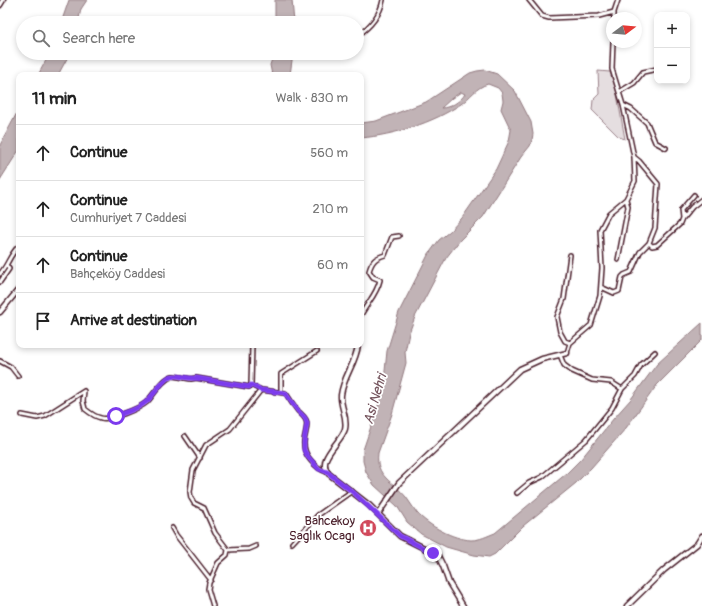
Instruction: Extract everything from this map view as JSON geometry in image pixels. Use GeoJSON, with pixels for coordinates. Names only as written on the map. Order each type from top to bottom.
{"type":"FeatureCollection","features":[{"type":"Feature","properties":{"kind":"main road"},"geometry":{"type":"LineString","coordinates":[[0,5],[3,0]]}},
{"type":"Feature","properties":{"kind":"main road"},"geometry":{"type":"LineString","coordinates":[[0,312],[16,293]]}},
{"type":"Feature","properties":{"kind":"main road"},"geometry":{"type":"LineString","coordinates":[[357,348],[341,395],[346,427],[342,436],[326,457],[324,465],[327,472],[379,512],[396,532],[407,540],[438,556],[449,583],[462,606]]}},
{"type":"Feature","properties":{"kind":"main road"},"geometry":{"type":"LineString","coordinates":[[379,512],[399,483],[520,369],[542,358],[567,353]]}},
{"type":"Feature","properties":{"kind":"main road"},"geometry":{"type":"LineString","coordinates":[[627,606],[664,570],[697,544],[702,536]]}},
{"type":"Feature","properties":{"kind":"street"},"geometry":{"type":"LineString","coordinates":[[364,30],[375,20],[382,6],[383,0]]}},
{"type":"Feature","properties":{"kind":"street"},"geometry":{"type":"LineString","coordinates":[[529,0],[542,16],[549,18],[599,16],[606,14]]}},
{"type":"Feature","properties":{"kind":"street"},"geometry":{"type":"LineString","coordinates":[[614,12],[618,0]]}},
{"type":"Feature","properties":{"kind":"street"},"geometry":{"type":"LineString","coordinates":[[567,353],[570,343],[591,325],[600,296],[602,268],[600,230],[608,213],[626,199],[635,180],[634,157],[623,105],[612,69],[613,48]]}},
{"type":"Feature","properties":{"kind":"street"},"geometry":{"type":"LineString","coordinates":[[619,92],[634,83],[643,72],[654,70]]}},
{"type":"Feature","properties":{"kind":"street"},"geometry":{"type":"LineString","coordinates":[[623,105],[631,109],[646,123],[655,142],[666,148]]}},
{"type":"Feature","properties":{"kind":"street"},"geometry":{"type":"LineString","coordinates":[[600,286],[614,293],[619,291],[622,277],[631,272],[640,252],[648,242],[655,228],[658,184],[634,157]]}},
{"type":"Feature","properties":{"kind":"street"},"geometry":{"type":"LineString","coordinates":[[682,220],[682,210],[694,195]]}},
{"type":"Feature","properties":{"kind":"street"},"geometry":{"type":"LineString","coordinates":[[618,260],[628,207],[626,199]]}},
{"type":"Feature","properties":{"kind":"street"},"geometry":{"type":"LineString","coordinates":[[648,242],[652,246],[656,245],[675,229],[692,207],[702,199]]}},
{"type":"Feature","properties":{"kind":"street"},"geometry":{"type":"LineString","coordinates":[[364,309],[378,290],[380,280],[373,277],[369,271],[372,262],[377,257],[385,255],[392,237],[399,236]]}},
{"type":"Feature","properties":{"kind":"street"},"geometry":{"type":"LineString","coordinates":[[0,282],[9,269],[7,266],[9,257],[16,249]]}},
{"type":"Feature","properties":{"kind":"street"},"geometry":{"type":"LineString","coordinates":[[570,255],[564,299],[557,317],[560,332],[565,341],[570,343]]}},
{"type":"Feature","properties":{"kind":"street"},"geometry":{"type":"LineString","coordinates":[[0,274],[7,266]]}},
{"type":"Feature","properties":{"kind":"street"},"geometry":{"type":"LineString","coordinates":[[251,385],[252,348]]}},
{"type":"Feature","properties":{"kind":"street"},"geometry":{"type":"LineString","coordinates":[[281,393],[281,374],[317,351]]}},
{"type":"Feature","properties":{"kind":"street"},"geometry":{"type":"LineString","coordinates":[[517,493],[529,483],[542,477],[586,440],[612,408],[622,389],[635,376],[644,362],[655,352]]}},
{"type":"Feature","properties":{"kind":"street"},"geometry":{"type":"LineString","coordinates":[[560,355],[564,365],[572,371],[592,380],[611,382],[622,389]]}},
{"type":"Feature","properties":{"kind":"street"},"geometry":{"type":"LineString","coordinates":[[0,361],[11,367],[18,376]]}},
{"type":"Feature","properties":{"kind":"street"},"geometry":{"type":"LineString","coordinates":[[22,415],[37,418],[44,416],[84,391],[83,401],[85,409],[101,418],[108,419],[133,411],[146,402],[167,378],[173,376],[191,379],[196,378],[244,387],[249,387],[251,385],[261,390],[285,393],[287,395],[305,418],[307,423],[304,450],[319,469],[327,472]]}},
{"type":"Feature","properties":{"kind":"street"},"geometry":{"type":"LineString","coordinates":[[228,550],[215,533],[204,508],[194,503],[191,498],[190,492],[193,470],[206,445],[230,429],[261,390]]}},
{"type":"Feature","properties":{"kind":"street"},"geometry":{"type":"LineString","coordinates":[[185,436],[200,458]]}},
{"type":"Feature","properties":{"kind":"street"},"geometry":{"type":"LineString","coordinates":[[292,543],[318,515],[352,491]]}},
{"type":"Feature","properties":{"kind":"street"},"geometry":{"type":"LineString","coordinates":[[172,528],[211,580]]}},
{"type":"Feature","properties":{"kind":"street"},"geometry":{"type":"LineString","coordinates":[[228,550],[249,549],[256,546]]}},
{"type":"Feature","properties":{"kind":"street"},"geometry":{"type":"LineString","coordinates":[[213,606],[208,589],[209,583],[218,563],[227,555],[228,550]]}},
{"type":"Feature","properties":{"kind":"shaded area"},"geometry":{"type":"Polygon","coordinates":[[[69,0],[87,0],[81,9],[80,16],[63,16],[69,0]]]}},
{"type":"Feature","properties":{"kind":"shaded area"},"geometry":{"type":"Polygon","coordinates":[[[275,0],[292,0],[293,16],[275,16],[275,0]]]}},
{"type":"Feature","properties":{"kind":"shaded area"},"geometry":{"type":"Polygon","coordinates":[[[46,60],[66,60],[60,72],[40,72],[46,60]]]}},
{"type":"Feature","properties":{"kind":"shaded area"},"geometry":{"type":"Polygon","coordinates":[[[272,60],[292,60],[290,72],[271,72],[270,65],[272,60]]]}},
{"type":"Feature","properties":{"kind":"shaded area"},"geometry":{"type":"Polygon","coordinates":[[[485,70],[497,74],[515,91],[531,122],[533,134],[530,146],[521,157],[483,217],[460,240],[446,258],[415,317],[409,333],[405,352],[406,363],[392,414],[378,453],[378,461],[379,468],[382,473],[406,497],[417,513],[428,523],[442,531],[464,539],[471,540],[483,538],[495,533],[567,473],[581,459],[631,399],[657,364],[702,323],[702,340],[657,385],[626,428],[591,468],[576,483],[523,526],[495,554],[489,557],[474,555],[446,547],[421,534],[407,522],[397,506],[374,485],[366,472],[363,461],[363,450],[380,400],[384,381],[387,351],[399,312],[428,255],[439,240],[462,218],[496,169],[509,141],[511,130],[501,109],[503,101],[502,93],[498,88],[488,84],[484,85],[464,102],[450,111],[413,127],[387,134],[364,138],[364,123],[376,121],[426,102],[470,73],[485,70]],[[461,92],[441,108],[455,104],[465,94],[461,92]]]}},
{"type":"Feature","properties":{"kind":"shaded area"},"geometry":{"type":"Polygon","coordinates":[[[598,71],[610,72],[616,89],[625,139],[619,137],[592,110],[593,100],[599,94],[598,71]]]}},
{"type":"Feature","properties":{"kind":"shaded area"},"geometry":{"type":"Polygon","coordinates":[[[16,115],[16,155],[0,180],[0,145],[16,115]]]}},
{"type":"Feature","properties":{"kind":"place","name":"Bahcekoy Saglık Ocagı"},"geometry":{"type":"Point","coordinates":[368,528]}},
{"type":"Feature","properties":{"kind":"route"},"geometry":{"type":"LineString","coordinates":[[116,416],[133,411],[146,402],[160,388],[167,378],[173,376],[191,379],[196,378],[244,387],[249,387],[251,385],[261,390],[285,393],[305,418],[307,423],[304,450],[319,469],[327,472],[369,505],[400,536],[433,553]]}},
{"type":"Feature","properties":{"kind":"water label","name":"Asi Nehri"},"geometry":{"type":"Point","coordinates":[375,399]}}]}
